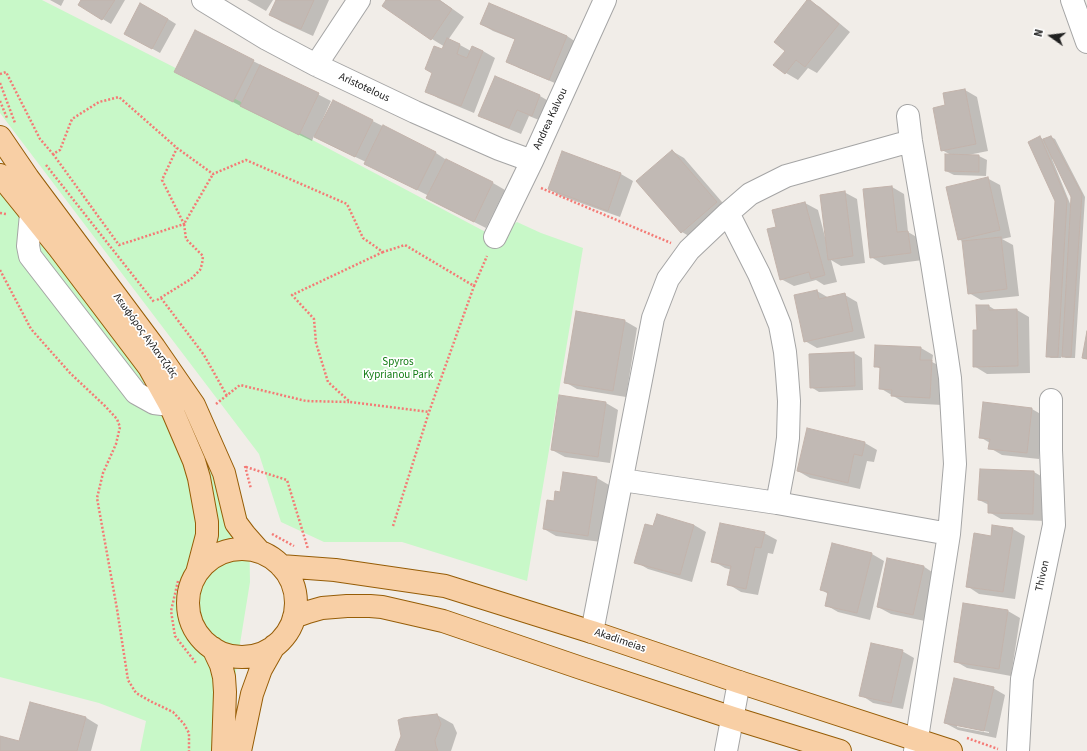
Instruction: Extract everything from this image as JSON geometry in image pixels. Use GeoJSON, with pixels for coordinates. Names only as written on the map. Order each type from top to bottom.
{"type":"FeatureCollection","features":[{"type":"Feature","properties":{"kind":"main road","name":"Λεωφόρος Αγλαντζιάς"},"geometry":{"type":"LineString","coordinates":[[8,128],[28,178],[154,347],[194,405],[224,473],[236,523],[260,552]]}},
{"type":"Feature","properties":{"kind":"main road","name":"Λεωφόρος Αγλαντζιάς"},"geometry":{"type":"LineString","coordinates":[[0,175],[59,248],[149,367],[170,405],[194,461],[199,478],[207,522],[207,535],[187,576]]}},
{"type":"Feature","properties":{"kind":"main road"},"geometry":{"type":"LineString","coordinates":[[240,751],[252,694],[261,669],[274,646],[286,633],[294,617],[294,590],[289,577],[281,566],[268,555],[245,549],[230,550],[217,555],[187,576],[192,583],[189,593],[189,614],[192,624],[204,642],[224,654],[236,656],[248,656],[261,653],[274,646]]}},
{"type":"Feature","properties":{"kind":"main road","name":"Akadimeias"},"geometry":{"type":"LineString","coordinates":[[281,566],[335,570],[445,586],[592,632],[916,745],[951,751]]}},
{"type":"Feature","properties":{"kind":"main road"},"geometry":{"type":"LineString","coordinates":[[294,617],[322,608],[370,606],[382,607],[442,621],[733,718],[840,751]]}},
{"type":"Feature","properties":{"kind":"main road"},"geometry":{"type":"LineString","coordinates":[[213,648],[221,665],[224,677],[225,692],[223,751]]}},
{"type":"Feature","properties":{"kind":"street","name":"Aristotelous"},"geometry":{"type":"LineString","coordinates":[[204,0],[267,39],[316,65],[429,118],[499,149],[532,161]]}},
{"type":"Feature","properties":{"kind":"street"},"geometry":{"type":"LineString","coordinates":[[316,65],[359,0]]}},
{"type":"Feature","properties":{"kind":"street","name":"Andrea Kalvou"},"geometry":{"type":"LineString","coordinates":[[495,237],[532,161],[605,0]]}},
{"type":"Feature","properties":{"kind":"street"},"geometry":{"type":"LineString","coordinates":[[1072,0],[1087,42]]}},
{"type":"Feature","properties":{"kind":"street"},"geometry":{"type":"LineString","coordinates":[[908,116],[950,378],[955,464],[949,534],[916,745]]}},
{"type":"Feature","properties":{"kind":"street"},"geometry":{"type":"LineString","coordinates":[[592,632],[653,318],[668,279],[689,250],[750,194],[786,176],[911,141]]}},
{"type":"Feature","properties":{"kind":"street"},"geometry":{"type":"LineString","coordinates":[[728,213],[759,274],[770,300],[780,325],[785,352],[789,401],[788,438],[777,503]]}},
{"type":"Feature","properties":{"kind":"street"},"geometry":{"type":"LineString","coordinates":[[31,214],[28,246],[30,256],[136,393],[154,403],[170,405]]}},
{"type":"Feature","properties":{"kind":"street","name":"Thivon"},"geometry":{"type":"LineString","coordinates":[[1018,751],[1022,679],[1054,525],[1051,400]]}},
{"type":"Feature","properties":{"kind":"street"},"geometry":{"type":"LineString","coordinates":[[622,480],[777,503],[949,534]]}},
{"type":"Feature","properties":{"kind":"street"},"geometry":{"type":"LineString","coordinates":[[726,751],[739,682]]}},
{"type":"Feature","properties":{"kind":"path"},"geometry":{"type":"LineString","coordinates":[[0,74],[6,72],[40,139],[53,154],[119,245],[184,224],[213,174],[246,160],[347,204],[363,238],[383,252]]}},
{"type":"Feature","properties":{"kind":"path"},"geometry":{"type":"LineString","coordinates":[[0,83],[9,104],[8,128]]}},
{"type":"Feature","properties":{"kind":"path"},"geometry":{"type":"LineString","coordinates":[[53,154],[60,150],[72,119],[99,102],[119,97],[177,148],[213,174]]}},
{"type":"Feature","properties":{"kind":"path"},"geometry":{"type":"LineString","coordinates":[[0,101],[8,128]]}},
{"type":"Feature","properties":{"kind":"path"},"geometry":{"type":"LineString","coordinates":[[157,300],[193,277],[200,270],[202,264],[203,256],[186,239],[184,224],[162,180],[177,148]]}},
{"type":"Feature","properties":{"kind":"path"},"geometry":{"type":"LineString","coordinates":[[42,160],[154,302]]}},
{"type":"Feature","properties":{"kind":"path"},"geometry":{"type":"LineString","coordinates":[[523,180],[676,245]]}},
{"type":"Feature","properties":{"kind":"path"},"geometry":{"type":"LineString","coordinates":[[394,526],[429,412],[474,286],[495,237]]}},
{"type":"Feature","properties":{"kind":"path"},"geometry":{"type":"LineString","coordinates":[[350,402],[328,382],[316,344],[314,320],[292,295],[383,252],[405,245],[474,286]]}},
{"type":"Feature","properties":{"kind":"path"},"geometry":{"type":"LineString","coordinates":[[0,270],[31,329],[70,373],[117,419],[120,427],[116,444],[103,473],[97,498],[115,594],[128,680],[136,693],[173,712],[184,724],[189,733],[189,751]]}},
{"type":"Feature","properties":{"kind":"path"},"geometry":{"type":"LineString","coordinates":[[161,298],[204,355],[227,396]]}},
{"type":"Feature","properties":{"kind":"path"},"geometry":{"type":"LineString","coordinates":[[216,404],[240,386],[306,402],[350,402],[429,412]]}},
{"type":"Feature","properties":{"kind":"path"},"geometry":{"type":"LineString","coordinates":[[252,494],[245,466],[287,480],[310,555]]}},
{"type":"Feature","properties":{"kind":"path"},"geometry":{"type":"LineString","coordinates":[[268,528],[272,533],[298,548]]}},
{"type":"Feature","properties":{"kind":"path"},"geometry":{"type":"LineString","coordinates":[[187,576],[171,611],[175,636],[197,664]]}},
{"type":"Feature","properties":{"kind":"green space","name":"Spyros Kyprianou Park"},"geometry":{"type":"Polygon","coordinates":[[[0,0],[42,0],[209,85],[495,237],[517,222],[541,233],[583,248],[527,581],[402,542],[324,542],[281,522],[259,454],[0,113],[0,0]]]}},
{"type":"Feature","properties":{"kind":"green space"},"geometry":{"type":"Polygon","coordinates":[[[0,166],[125,329],[236,479],[249,524],[250,582],[238,656],[229,751],[140,751],[146,721],[99,703],[0,677],[0,166]]]}},
{"type":"Feature","properties":{"kind":"building"},"geometry":{"type":"Polygon","coordinates":[[[81,0],[115,0],[102,20],[78,5],[81,0]]]}},
{"type":"Feature","properties":{"kind":"building"},"geometry":{"type":"Polygon","coordinates":[[[276,0],[314,0],[301,29],[269,15],[276,0]]]}},
{"type":"Feature","properties":{"kind":"building"},"geometry":{"type":"Polygon","coordinates":[[[386,0],[439,0],[452,9],[431,40],[382,6],[386,0]]]}},
{"type":"Feature","properties":{"kind":"building"},"geometry":{"type":"Polygon","coordinates":[[[807,0],[810,0],[839,24],[805,67],[796,60],[785,74],[773,65],[785,51],[774,42],[807,0]]]}},
{"type":"Feature","properties":{"kind":"building"},"geometry":{"type":"Polygon","coordinates":[[[140,3],[168,19],[152,49],[124,34],[140,3]]]}},
{"type":"Feature","properties":{"kind":"building"},"geometry":{"type":"Polygon","coordinates":[[[489,3],[567,36],[549,80],[506,62],[515,39],[480,24],[489,3]]]}},
{"type":"Feature","properties":{"kind":"building"},"geometry":{"type":"Polygon","coordinates":[[[195,30],[254,60],[233,102],[174,72],[195,30]]]}},
{"type":"Feature","properties":{"kind":"building"},"geometry":{"type":"Polygon","coordinates":[[[447,38],[460,44],[457,54],[467,58],[472,46],[483,51],[461,106],[425,92],[432,73],[425,69],[434,46],[442,49],[447,38]]]}},
{"type":"Feature","properties":{"kind":"building"},"geometry":{"type":"Polygon","coordinates":[[[260,65],[319,93],[299,135],[240,106],[260,65]]]}},
{"type":"Feature","properties":{"kind":"building"},"geometry":{"type":"Polygon","coordinates":[[[495,76],[540,95],[532,116],[517,110],[509,128],[478,116],[495,76]]]}},
{"type":"Feature","properties":{"kind":"building"},"geometry":{"type":"Polygon","coordinates":[[[965,89],[976,144],[941,151],[933,108],[945,105],[943,93],[965,89]]]}},
{"type":"Feature","properties":{"kind":"building"},"geometry":{"type":"Polygon","coordinates":[[[333,100],[373,120],[355,157],[314,137],[333,100]]]}},
{"type":"Feature","properties":{"kind":"building"},"geometry":{"type":"Polygon","coordinates":[[[383,125],[436,152],[417,190],[364,164],[383,125]]]}},
{"type":"Feature","properties":{"kind":"building"},"geometry":{"type":"Polygon","coordinates":[[[1040,136],[1067,200],[1058,357],[1046,357],[1055,201],[1028,142],[1040,136]]]}},
{"type":"Feature","properties":{"kind":"building"},"geometry":{"type":"Polygon","coordinates":[[[1051,136],[1082,194],[1071,357],[1062,357],[1071,197],[1043,139],[1051,136]]]}},
{"type":"Feature","properties":{"kind":"building"},"geometry":{"type":"Polygon","coordinates":[[[672,150],[717,202],[681,233],[636,181],[672,150]]]}},
{"type":"Feature","properties":{"kind":"building"},"geometry":{"type":"Polygon","coordinates":[[[562,151],[621,173],[608,211],[548,189],[562,151]]]}},
{"type":"Feature","properties":{"kind":"building"},"geometry":{"type":"Polygon","coordinates":[[[945,154],[979,155],[979,172],[945,171],[945,154]]]}},
{"type":"Feature","properties":{"kind":"building"},"geometry":{"type":"Polygon","coordinates":[[[446,159],[493,182],[474,222],[426,198],[446,159]]]}},
{"type":"Feature","properties":{"kind":"building"},"geometry":{"type":"Polygon","coordinates":[[[988,177],[1000,230],[958,240],[946,187],[988,177]]]}},
{"type":"Feature","properties":{"kind":"building"},"geometry":{"type":"Polygon","coordinates":[[[892,186],[897,232],[908,231],[911,253],[870,258],[863,189],[892,186]]]}},
{"type":"Feature","properties":{"kind":"building"},"geometry":{"type":"Polygon","coordinates":[[[845,191],[853,256],[828,260],[820,195],[845,191]]]}},
{"type":"Feature","properties":{"kind":"building"},"geometry":{"type":"Polygon","coordinates":[[[805,202],[825,275],[811,279],[809,272],[780,280],[767,229],[776,227],[772,210],[805,202]]]}},
{"type":"Feature","properties":{"kind":"building"},"geometry":{"type":"Polygon","coordinates":[[[1001,237],[1007,289],[968,294],[962,241],[1001,237]]]}},
{"type":"Feature","properties":{"kind":"building"},"geometry":{"type":"Polygon","coordinates":[[[817,290],[819,299],[845,293],[853,331],[804,342],[794,295],[817,290]]]}},
{"type":"Feature","properties":{"kind":"building"},"geometry":{"type":"Polygon","coordinates":[[[976,305],[989,305],[989,310],[1017,309],[1018,366],[973,367],[973,330],[977,330],[976,305]]]}},
{"type":"Feature","properties":{"kind":"building"},"geometry":{"type":"Polygon","coordinates":[[[576,311],[625,320],[613,391],[564,383],[576,311]]]}},
{"type":"Feature","properties":{"kind":"building"},"geometry":{"type":"Polygon","coordinates":[[[1087,331],[1087,359],[1082,358],[1087,331]]]}},
{"type":"Feature","properties":{"kind":"building"},"geometry":{"type":"Polygon","coordinates":[[[875,345],[921,347],[920,360],[932,360],[930,398],[891,396],[892,390],[879,389],[880,367],[874,367],[875,345]]]}},
{"type":"Feature","properties":{"kind":"building"},"geometry":{"type":"Polygon","coordinates":[[[854,352],[855,386],[810,388],[809,354],[854,352]]]}},
{"type":"Feature","properties":{"kind":"building"},"geometry":{"type":"Polygon","coordinates":[[[559,395],[606,402],[598,457],[551,450],[559,395]]]}},
{"type":"Feature","properties":{"kind":"building"},"geometry":{"type":"Polygon","coordinates":[[[983,402],[1032,408],[1027,453],[988,449],[990,439],[979,438],[983,402]]]}},
{"type":"Feature","properties":{"kind":"building"},"geometry":{"type":"Polygon","coordinates":[[[807,428],[865,442],[862,456],[854,454],[848,483],[797,471],[807,428]]]}},
{"type":"Feature","properties":{"kind":"building"},"geometry":{"type":"Polygon","coordinates":[[[980,469],[1034,471],[1033,514],[988,513],[988,501],[978,500],[980,469]]]}},
{"type":"Feature","properties":{"kind":"building"},"geometry":{"type":"Polygon","coordinates":[[[563,472],[597,477],[588,536],[543,529],[547,500],[554,501],[555,491],[560,492],[563,472]]]}},
{"type":"Feature","properties":{"kind":"building"},"geometry":{"type":"Polygon","coordinates":[[[657,514],[694,525],[680,575],[634,563],[645,524],[653,526],[657,514]]]}},
{"type":"Feature","properties":{"kind":"building"},"geometry":{"type":"Polygon","coordinates":[[[720,523],[765,532],[761,548],[755,547],[746,589],[727,585],[731,566],[711,562],[720,523]]]}},
{"type":"Feature","properties":{"kind":"building"},"geometry":{"type":"Polygon","coordinates":[[[992,525],[1013,528],[1003,592],[966,587],[974,533],[991,536],[992,525]]]}},
{"type":"Feature","properties":{"kind":"building"},"geometry":{"type":"Polygon","coordinates":[[[832,543],[872,553],[857,613],[825,606],[828,592],[820,590],[832,543]]]}},
{"type":"Feature","properties":{"kind":"building"},"geometry":{"type":"Polygon","coordinates":[[[887,558],[924,566],[913,615],[877,607],[887,558]]]}},
{"type":"Feature","properties":{"kind":"building"},"geometry":{"type":"Polygon","coordinates":[[[963,603],[1008,610],[999,669],[954,662],[963,603]]]}},
{"type":"Feature","properties":{"kind":"building"},"geometry":{"type":"Polygon","coordinates":[[[871,643],[903,650],[891,703],[859,696],[871,643]]]}},
{"type":"Feature","properties":{"kind":"building"},"geometry":{"type":"Polygon","coordinates":[[[954,678],[994,687],[984,731],[944,723],[954,678]]]}},
{"type":"Feature","properties":{"kind":"building"},"geometry":{"type":"Polygon","coordinates":[[[30,702],[86,717],[77,751],[0,751],[0,736],[19,741],[30,702]]]}},
{"type":"Feature","properties":{"kind":"building"},"geometry":{"type":"Polygon","coordinates":[[[437,714],[441,724],[435,740],[438,751],[395,751],[401,736],[398,720],[403,718],[437,714]]]}}]}
